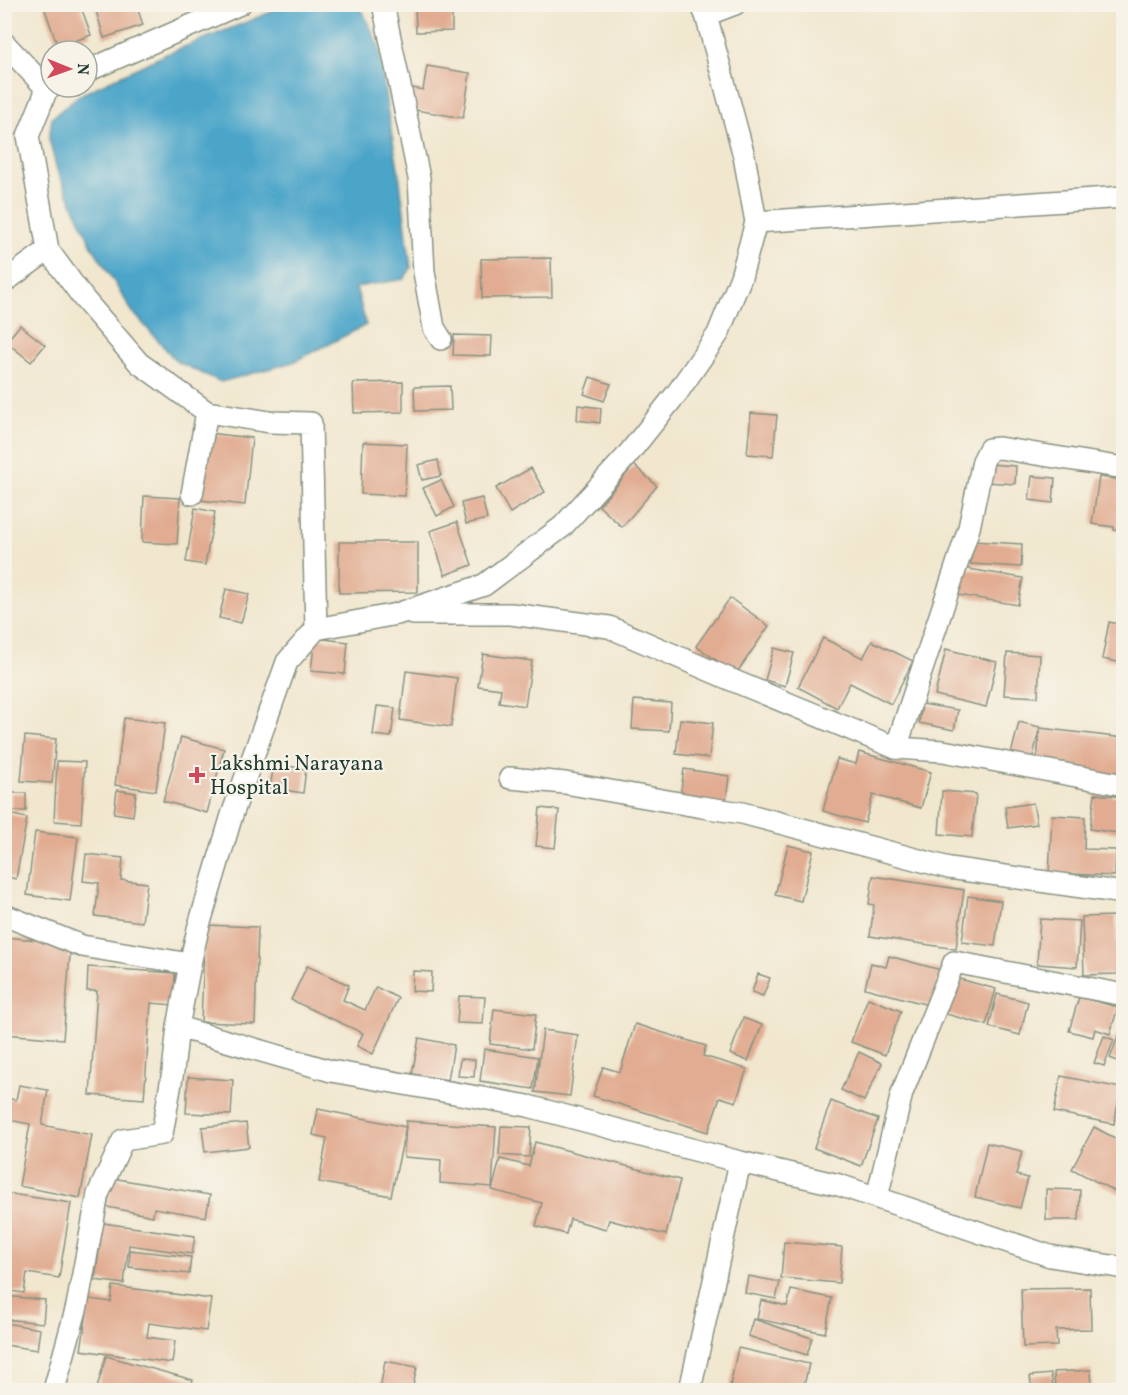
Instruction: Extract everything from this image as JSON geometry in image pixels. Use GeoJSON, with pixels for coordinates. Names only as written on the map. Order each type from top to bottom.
{"type":"FeatureCollection","features":[{"type":"Feature","properties":{"kind":"street"},"geometry":{"type":"LineString","coordinates":[[99,65],[240,4]]}},
{"type":"Feature","properties":{"kind":"street"},"geometry":{"type":"LineString","coordinates":[[383,4],[419,178],[424,272],[434,328],[441,339]]}},
{"type":"Feature","properties":{"kind":"street"},"geometry":{"type":"LineString","coordinates":[[54,1390],[76,1306],[98,1194],[123,1140],[162,1134],[178,1027],[198,929],[232,815],[287,662],[316,629],[397,614],[484,585],[562,527],[625,458],[677,393],[718,334],[741,277],[756,222],[744,156],[703,10],[735,4]]}},
{"type":"Feature","properties":{"kind":"street"},"geometry":{"type":"LineString","coordinates":[[4,43],[39,77]]}},
{"type":"Feature","properties":{"kind":"street"},"geometry":{"type":"LineString","coordinates":[[45,99],[28,136],[48,250],[84,299],[139,363],[207,412],[270,422],[311,423],[316,629]]}},
{"type":"Feature","properties":{"kind":"street"},"geometry":{"type":"LineString","coordinates":[[756,222],[1124,197]]}},
{"type":"Feature","properties":{"kind":"street"},"geometry":{"type":"LineString","coordinates":[[4,282],[48,250]]}},
{"type":"Feature","properties":{"kind":"street"},"geometry":{"type":"LineString","coordinates":[[192,494],[207,412]]}},
{"type":"Feature","properties":{"kind":"street"},"geometry":{"type":"LineString","coordinates":[[896,748],[969,528],[982,461],[989,449],[999,448],[1124,468]]}},
{"type":"Feature","properties":{"kind":"street"},"geometry":{"type":"LineString","coordinates":[[397,614],[511,614],[609,627],[896,748],[943,752],[1124,785]]}},
{"type":"Feature","properties":{"kind":"street"},"geometry":{"type":"LineString","coordinates":[[510,778],[565,783],[742,813],[949,868],[1124,893]]}},
{"type":"Feature","properties":{"kind":"street"},"geometry":{"type":"LineString","coordinates":[[4,915],[82,946],[190,964]]}},
{"type":"Feature","properties":{"kind":"street"},"geometry":{"type":"LineString","coordinates":[[877,1197],[902,1093],[954,962],[1124,995]]}},
{"type":"Feature","properties":{"kind":"street"},"geometry":{"type":"LineString","coordinates":[[178,1027],[331,1071],[528,1106],[740,1162],[839,1185],[1050,1256],[1124,1268]]}},
{"type":"Feature","properties":{"kind":"street"},"geometry":{"type":"LineString","coordinates":[[690,1390],[740,1162]]}},
{"type":"Feature","properties":{"kind":"water"},"geometry":{"type":"Polygon","coordinates":[[[295,5],[351,5],[363,12],[379,46],[411,268],[404,279],[356,287],[366,325],[293,362],[221,382],[177,362],[132,311],[92,246],[57,170],[49,139],[52,118],[74,99],[99,99],[99,86],[164,55],[276,10],[295,5]]]}},
{"type":"Feature","properties":{"kind":"building"},"geometry":{"type":"Polygon","coordinates":[[[43,4],[80,4],[91,35],[80,39],[55,39],[43,4]]]}},
{"type":"Feature","properties":{"kind":"building"},"geometry":{"type":"Polygon","coordinates":[[[94,4],[136,4],[143,25],[104,38],[94,4]]]}},
{"type":"Feature","properties":{"kind":"building"},"geometry":{"type":"Polygon","coordinates":[[[415,4],[452,4],[452,31],[416,32],[415,4]]]}},
{"type":"Feature","properties":{"kind":"building"},"geometry":{"type":"Polygon","coordinates":[[[427,66],[470,73],[463,118],[409,109],[412,88],[423,90],[427,66]]]}},
{"type":"Feature","properties":{"kind":"building"},"geometry":{"type":"Polygon","coordinates":[[[4,134],[13,136],[8,155],[4,154],[4,134]]]}},
{"type":"Feature","properties":{"kind":"building"},"geometry":{"type":"Polygon","coordinates":[[[551,258],[552,297],[482,298],[481,259],[551,258]]]}},
{"type":"Feature","properties":{"kind":"building"},"geometry":{"type":"Polygon","coordinates":[[[20,325],[45,345],[31,362],[6,342],[20,325]]]}},
{"type":"Feature","properties":{"kind":"building"},"geometry":{"type":"Polygon","coordinates":[[[454,335],[492,336],[491,356],[453,355],[454,335]]]}},
{"type":"Feature","properties":{"kind":"building"},"geometry":{"type":"Polygon","coordinates":[[[590,377],[611,384],[604,401],[584,394],[590,377]]]}},
{"type":"Feature","properties":{"kind":"building"},"geometry":{"type":"Polygon","coordinates":[[[403,382],[403,412],[354,413],[353,383],[403,382]]]}},
{"type":"Feature","properties":{"kind":"building"},"geometry":{"type":"Polygon","coordinates":[[[450,386],[451,410],[415,411],[414,387],[450,386]]]}},
{"type":"Feature","properties":{"kind":"building"},"geometry":{"type":"Polygon","coordinates":[[[578,405],[601,408],[600,423],[577,420],[578,405]]]}},
{"type":"Feature","properties":{"kind":"building"},"geometry":{"type":"Polygon","coordinates":[[[751,413],[777,415],[773,456],[747,454],[751,413]]]}},
{"type":"Feature","properties":{"kind":"building"},"geometry":{"type":"Polygon","coordinates":[[[207,433],[252,438],[245,505],[200,500],[207,433]]]}},
{"type":"Feature","properties":{"kind":"building"},"geometry":{"type":"Polygon","coordinates":[[[363,442],[407,444],[405,496],[361,494],[363,442]]]}},
{"type":"Feature","properties":{"kind":"building"},"geometry":{"type":"Polygon","coordinates":[[[438,460],[441,476],[422,480],[418,465],[438,460]]]}},
{"type":"Feature","properties":{"kind":"building"},"geometry":{"type":"Polygon","coordinates":[[[989,464],[1016,466],[1015,484],[987,482],[989,464]]]}},
{"type":"Feature","properties":{"kind":"building"},"geometry":{"type":"Polygon","coordinates":[[[634,465],[657,486],[622,527],[599,506],[634,465]]]}},
{"type":"Feature","properties":{"kind":"building"},"geometry":{"type":"Polygon","coordinates":[[[531,468],[545,492],[510,513],[496,488],[531,468]]]}},
{"type":"Feature","properties":{"kind":"building"},"geometry":{"type":"Polygon","coordinates":[[[1032,476],[1055,478],[1053,503],[1029,500],[1032,476]]]}},
{"type":"Feature","properties":{"kind":"building"},"geometry":{"type":"Polygon","coordinates":[[[1099,477],[1124,480],[1124,531],[1092,524],[1099,477]]]}},
{"type":"Feature","properties":{"kind":"building"},"geometry":{"type":"Polygon","coordinates":[[[441,480],[454,507],[437,516],[423,488],[441,480]]]}},
{"type":"Feature","properties":{"kind":"building"},"geometry":{"type":"Polygon","coordinates":[[[144,496],[180,498],[177,544],[142,542],[144,496]]]}},
{"type":"Feature","properties":{"kind":"building"},"geometry":{"type":"Polygon","coordinates":[[[482,498],[487,519],[466,524],[461,503],[482,498]]]}},
{"type":"Feature","properties":{"kind":"building"},"geometry":{"type":"Polygon","coordinates":[[[195,508],[215,512],[205,565],[186,562],[195,508]]]}},
{"type":"Feature","properties":{"kind":"building"},"geometry":{"type":"Polygon","coordinates":[[[457,522],[472,565],[445,575],[430,531],[457,522]]]}},
{"type":"Feature","properties":{"kind":"building"},"geometry":{"type":"Polygon","coordinates":[[[972,541],[1022,544],[1021,567],[971,564],[972,541]]]}},
{"type":"Feature","properties":{"kind":"building"},"geometry":{"type":"Polygon","coordinates":[[[339,542],[418,542],[418,592],[339,593],[339,542]]]}},
{"type":"Feature","properties":{"kind":"building"},"geometry":{"type":"Polygon","coordinates":[[[963,568],[1023,578],[1018,605],[958,595],[963,568]]]}},
{"type":"Feature","properties":{"kind":"building"},"geometry":{"type":"Polygon","coordinates":[[[226,589],[249,594],[241,623],[219,618],[226,589]]]}},
{"type":"Feature","properties":{"kind":"building"},"geometry":{"type":"Polygon","coordinates":[[[730,598],[769,626],[736,674],[696,646],[730,598]]]}},
{"type":"Feature","properties":{"kind":"building"},"geometry":{"type":"Polygon","coordinates":[[[1109,622],[1124,625],[1124,663],[1102,659],[1109,622]]]}},
{"type":"Feature","properties":{"kind":"building"},"geometry":{"type":"Polygon","coordinates":[[[315,638],[348,642],[345,674],[311,671],[315,638]]]}},
{"type":"Feature","properties":{"kind":"building"},"geometry":{"type":"Polygon","coordinates":[[[823,638],[863,658],[872,641],[913,661],[891,704],[850,683],[837,708],[798,687],[823,638]]]}},
{"type":"Feature","properties":{"kind":"building"},"geometry":{"type":"Polygon","coordinates":[[[774,648],[794,653],[785,686],[765,680],[774,648]]]}},
{"type":"Feature","properties":{"kind":"building"},"geometry":{"type":"Polygon","coordinates":[[[946,649],[997,662],[986,707],[935,695],[946,649]]]}},
{"type":"Feature","properties":{"kind":"building"},"geometry":{"type":"Polygon","coordinates":[[[1007,653],[1040,655],[1038,697],[1004,695],[1007,653]]]}},
{"type":"Feature","properties":{"kind":"building"},"geometry":{"type":"Polygon","coordinates":[[[483,654],[532,661],[525,706],[499,702],[501,689],[478,686],[483,654]]]}},
{"type":"Feature","properties":{"kind":"building"},"geometry":{"type":"Polygon","coordinates":[[[406,671],[457,678],[451,727],[400,720],[406,671]]]}},
{"type":"Feature","properties":{"kind":"building"},"geometry":{"type":"Polygon","coordinates":[[[634,700],[671,703],[669,731],[632,729],[634,700]]]}},
{"type":"Feature","properties":{"kind":"building"},"geometry":{"type":"Polygon","coordinates":[[[922,704],[958,710],[954,730],[919,723],[922,704]]]}},
{"type":"Feature","properties":{"kind":"building"},"geometry":{"type":"Polygon","coordinates":[[[377,706],[395,708],[391,737],[373,735],[377,706]]]}},
{"type":"Feature","properties":{"kind":"building"},"geometry":{"type":"Polygon","coordinates":[[[124,718],[165,723],[156,791],[115,785],[124,718]]]}},
{"type":"Feature","properties":{"kind":"building"},"geometry":{"type":"Polygon","coordinates":[[[680,719],[713,723],[709,758],[676,754],[680,719]]]}},
{"type":"Feature","properties":{"kind":"building"},"geometry":{"type":"Polygon","coordinates":[[[1019,722],[1040,727],[1031,764],[1010,758],[1019,722]]]}},
{"type":"Feature","properties":{"kind":"building"},"geometry":{"type":"Polygon","coordinates":[[[1040,728],[1124,738],[1124,777],[1036,767],[1040,728]]]}},
{"type":"Feature","properties":{"kind":"building"},"geometry":{"type":"Polygon","coordinates":[[[25,736],[56,739],[52,783],[21,781],[25,736]]]}},
{"type":"Feature","properties":{"kind":"building"},"geometry":{"type":"Polygon","coordinates":[[[181,737],[224,749],[207,813],[163,801],[181,737]]]}},
{"type":"Feature","properties":{"kind":"building"},"geometry":{"type":"Polygon","coordinates":[[[859,752],[931,772],[921,808],[873,795],[865,823],[823,811],[837,759],[856,764],[859,752]]]}},
{"type":"Feature","properties":{"kind":"building"},"geometry":{"type":"Polygon","coordinates":[[[57,761],[85,762],[81,823],[54,821],[57,761]]]}},
{"type":"Feature","properties":{"kind":"building"},"geometry":{"type":"Polygon","coordinates":[[[274,764],[306,769],[303,793],[270,788],[274,764]]]}},
{"type":"Feature","properties":{"kind":"building"},"geometry":{"type":"Polygon","coordinates":[[[684,769],[729,776],[725,809],[679,803],[684,769]]]}},
{"type":"Feature","properties":{"kind":"building"},"geometry":{"type":"Polygon","coordinates":[[[117,790],[136,793],[133,816],[114,813],[117,790]]]}},
{"type":"Feature","properties":{"kind":"building"},"geometry":{"type":"Polygon","coordinates":[[[942,791],[976,794],[972,837],[939,834],[942,791]]]}},
{"type":"Feature","properties":{"kind":"building"},"geometry":{"type":"Polygon","coordinates":[[[11,793],[26,793],[26,811],[11,811],[11,793]]]}},
{"type":"Feature","properties":{"kind":"building"},"geometry":{"type":"Polygon","coordinates":[[[1095,794],[1124,797],[1124,834],[1090,829],[1095,794]]]}},
{"type":"Feature","properties":{"kind":"building"},"geometry":{"type":"Polygon","coordinates":[[[1033,803],[1037,824],[1008,828],[1005,807],[1033,803]]]}},
{"type":"Feature","properties":{"kind":"building"},"geometry":{"type":"Polygon","coordinates":[[[540,808],[559,810],[555,848],[536,846],[540,808]]]}},
{"type":"Feature","properties":{"kind":"building"},"geometry":{"type":"Polygon","coordinates":[[[8,814],[27,818],[16,879],[4,876],[4,835],[8,814]]]}},
{"type":"Feature","properties":{"kind":"building"},"geometry":{"type":"Polygon","coordinates":[[[1052,815],[1085,817],[1084,849],[1116,850],[1115,876],[1049,873],[1052,815]]]}},
{"type":"Feature","properties":{"kind":"building"},"geometry":{"type":"Polygon","coordinates":[[[35,832],[78,837],[70,901],[27,895],[35,832]]]}},
{"type":"Feature","properties":{"kind":"building"},"geometry":{"type":"Polygon","coordinates":[[[788,845],[813,851],[801,901],[775,895],[788,845]]]}},
{"type":"Feature","properties":{"kind":"building"},"geometry":{"type":"Polygon","coordinates":[[[86,854],[123,858],[121,880],[147,883],[142,922],[95,916],[99,883],[83,881],[86,854]]]}},
{"type":"Feature","properties":{"kind":"building"},"geometry":{"type":"Polygon","coordinates":[[[873,876],[964,890],[956,949],[870,936],[874,905],[869,904],[873,876]]]}},
{"type":"Feature","properties":{"kind":"building"},"geometry":{"type":"Polygon","coordinates":[[[968,896],[1001,901],[995,946],[962,942],[968,896]]]}},
{"type":"Feature","properties":{"kind":"building"},"geometry":{"type":"Polygon","coordinates":[[[1116,916],[1118,974],[1084,975],[1082,917],[1116,916]]]}},
{"type":"Feature","properties":{"kind":"building"},"geometry":{"type":"Polygon","coordinates":[[[1040,919],[1080,921],[1077,967],[1037,964],[1040,919]]]}},
{"type":"Feature","properties":{"kind":"building"},"geometry":{"type":"Polygon","coordinates":[[[205,925],[258,927],[255,1024],[201,1022],[205,925]]]}},
{"type":"Feature","properties":{"kind":"building"},"geometry":{"type":"Polygon","coordinates":[[[4,937],[71,943],[63,1039],[4,1034],[6,951],[4,951],[4,937]]]}},
{"type":"Feature","properties":{"kind":"building"},"geometry":{"type":"Polygon","coordinates":[[[889,956],[941,970],[932,1006],[865,988],[871,963],[886,967],[889,956]]]}},
{"type":"Feature","properties":{"kind":"building"},"geometry":{"type":"Polygon","coordinates":[[[307,966],[349,985],[343,1000],[365,1010],[376,987],[398,998],[373,1054],[357,1046],[363,1033],[291,1000],[307,966]]]}},
{"type":"Feature","properties":{"kind":"building"},"geometry":{"type":"Polygon","coordinates":[[[88,967],[175,973],[174,1005],[151,1003],[144,1099],[90,1095],[97,991],[87,991],[88,967]]]}},
{"type":"Feature","properties":{"kind":"building"},"geometry":{"type":"Polygon","coordinates":[[[413,971],[432,972],[431,992],[412,991],[413,971]]]}},
{"type":"Feature","properties":{"kind":"building"},"geometry":{"type":"Polygon","coordinates":[[[758,974],[770,978],[763,996],[752,992],[758,974]]]}},
{"type":"Feature","properties":{"kind":"building"},"geometry":{"type":"Polygon","coordinates":[[[956,978],[996,989],[986,1025],[946,1014],[956,978]]]}},
{"type":"Feature","properties":{"kind":"building"},"geometry":{"type":"Polygon","coordinates":[[[997,994],[1028,1002],[1020,1035],[989,1027],[997,994]]]}},
{"type":"Feature","properties":{"kind":"building"},"geometry":{"type":"Polygon","coordinates":[[[459,996],[485,997],[483,1024],[457,1023],[459,996]]]}},
{"type":"Feature","properties":{"kind":"building"},"geometry":{"type":"Polygon","coordinates":[[[1079,997],[1118,1007],[1110,1034],[1095,1029],[1093,1037],[1069,1031],[1079,997]]]}},
{"type":"Feature","properties":{"kind":"building"},"geometry":{"type":"Polygon","coordinates":[[[868,998],[901,1011],[885,1055],[851,1042],[868,998]]]}},
{"type":"Feature","properties":{"kind":"building"},"geometry":{"type":"Polygon","coordinates":[[[494,1009],[536,1014],[532,1049],[490,1044],[494,1009]]]}},
{"type":"Feature","properties":{"kind":"building"},"geometry":{"type":"Polygon","coordinates":[[[743,1018],[762,1025],[748,1061],[730,1054],[743,1018]]]}},
{"type":"Feature","properties":{"kind":"building"},"geometry":{"type":"Polygon","coordinates":[[[635,1024],[706,1046],[703,1056],[747,1069],[736,1102],[720,1097],[708,1132],[593,1096],[603,1067],[620,1072],[635,1024]]]}},
{"type":"Feature","properties":{"kind":"building"},"geometry":{"type":"Polygon","coordinates":[[[543,1030],[578,1035],[570,1096],[535,1092],[543,1030]]]}},
{"type":"Feature","properties":{"kind":"building"},"geometry":{"type":"Polygon","coordinates":[[[1120,1031],[1124,1033],[1124,1052],[1120,1062],[1110,1058],[1120,1031]]]}},
{"type":"Feature","properties":{"kind":"building"},"geometry":{"type":"Polygon","coordinates":[[[1104,1036],[1114,1040],[1104,1066],[1094,1063],[1104,1036]]]}},
{"type":"Feature","properties":{"kind":"building"},"geometry":{"type":"Polygon","coordinates":[[[419,1038],[454,1045],[448,1080],[412,1074],[419,1038]]]}},
{"type":"Feature","properties":{"kind":"building"},"geometry":{"type":"Polygon","coordinates":[[[484,1049],[538,1057],[533,1089],[480,1081],[484,1049]]]}},
{"type":"Feature","properties":{"kind":"building"},"geometry":{"type":"Polygon","coordinates":[[[859,1052],[882,1063],[864,1101],[841,1090],[859,1052]]]}},
{"type":"Feature","properties":{"kind":"building"},"geometry":{"type":"Polygon","coordinates":[[[460,1059],[475,1060],[474,1077],[458,1076],[460,1059]]]}},
{"type":"Feature","properties":{"kind":"building"},"geometry":{"type":"Polygon","coordinates":[[[1061,1076],[1121,1088],[1114,1124],[1054,1112],[1061,1076]]]}},
{"type":"Feature","properties":{"kind":"building"},"geometry":{"type":"Polygon","coordinates":[[[188,1077],[233,1080],[231,1115],[186,1113],[188,1077]]]}},
{"type":"Feature","properties":{"kind":"building"},"geometry":{"type":"Polygon","coordinates":[[[19,1085],[48,1090],[42,1125],[92,1135],[80,1198],[19,1186],[30,1124],[4,1119],[4,1098],[16,1100],[19,1085]]]}},
{"type":"Feature","properties":{"kind":"building"},"geometry":{"type":"Polygon","coordinates":[[[831,1101],[878,1119],[861,1166],[814,1148],[831,1101]]]}},
{"type":"Feature","properties":{"kind":"building"},"geometry":{"type":"Polygon","coordinates":[[[318,1109],[406,1127],[391,1196],[319,1182],[327,1138],[313,1135],[318,1109]]]}},
{"type":"Feature","properties":{"kind":"building"},"geometry":{"type":"Polygon","coordinates":[[[406,1121],[496,1127],[492,1187],[440,1183],[441,1160],[404,1157],[406,1121]]]}},
{"type":"Feature","properties":{"kind":"building"},"geometry":{"type":"Polygon","coordinates":[[[246,1123],[249,1147],[205,1152],[202,1127],[246,1123]]]}},
{"type":"Feature","properties":{"kind":"building"},"geometry":{"type":"Polygon","coordinates":[[[501,1126],[531,1127],[529,1157],[499,1155],[501,1126]]]}},
{"type":"Feature","properties":{"kind":"building"},"geometry":{"type":"Polygon","coordinates":[[[1094,1127],[1124,1143],[1124,1187],[1120,1194],[1072,1169],[1094,1127]]]}},
{"type":"Feature","properties":{"kind":"building"},"geometry":{"type":"Polygon","coordinates":[[[535,1142],[680,1180],[666,1235],[609,1220],[606,1229],[570,1219],[566,1234],[536,1226],[542,1203],[492,1190],[500,1159],[529,1166],[535,1142]]]}},
{"type":"Feature","properties":{"kind":"building"},"geometry":{"type":"Polygon","coordinates":[[[987,1143],[1022,1151],[1016,1175],[1028,1178],[1020,1208],[975,1197],[987,1143]]]}},
{"type":"Feature","properties":{"kind":"building"},"geometry":{"type":"Polygon","coordinates":[[[112,1178],[210,1195],[206,1217],[154,1208],[153,1216],[107,1207],[112,1178]]]}},
{"type":"Feature","properties":{"kind":"building"},"geometry":{"type":"Polygon","coordinates":[[[1046,1189],[1080,1190],[1079,1220],[1046,1220],[1046,1189]]]}},
{"type":"Feature","properties":{"kind":"building"},"geometry":{"type":"Polygon","coordinates":[[[4,1193],[71,1203],[59,1278],[27,1273],[24,1293],[4,1290],[4,1193]]]}},
{"type":"Feature","properties":{"kind":"building"},"geometry":{"type":"Polygon","coordinates":[[[103,1223],[195,1236],[192,1254],[129,1245],[124,1284],[95,1280],[103,1223]]]}},
{"type":"Feature","properties":{"kind":"building"},"geometry":{"type":"Polygon","coordinates":[[[784,1242],[842,1247],[839,1283],[781,1278],[784,1242]]]}},
{"type":"Feature","properties":{"kind":"building"},"geometry":{"type":"Polygon","coordinates":[[[130,1250],[191,1257],[189,1274],[129,1267],[130,1250]]]}},
{"type":"Feature","properties":{"kind":"building"},"geometry":{"type":"Polygon","coordinates":[[[748,1276],[780,1282],[776,1299],[745,1293],[748,1276]]]}},
{"type":"Feature","properties":{"kind":"building"},"geometry":{"type":"Polygon","coordinates":[[[113,1286],[211,1299],[206,1331],[149,1323],[147,1337],[175,1341],[172,1363],[81,1350],[89,1299],[111,1302],[113,1286]]]}},
{"type":"Feature","properties":{"kind":"building"},"geometry":{"type":"Polygon","coordinates":[[[1090,1288],[1091,1329],[1056,1330],[1057,1346],[1023,1347],[1021,1289],[1090,1288]]]}},
{"type":"Feature","properties":{"kind":"building"},"geometry":{"type":"Polygon","coordinates":[[[791,1290],[832,1298],[825,1333],[757,1319],[761,1300],[787,1306],[791,1290]]]}},
{"type":"Feature","properties":{"kind":"building"},"geometry":{"type":"Polygon","coordinates":[[[4,1296],[45,1300],[43,1323],[4,1319],[4,1296]]]}},
{"type":"Feature","properties":{"kind":"building"},"geometry":{"type":"Polygon","coordinates":[[[753,1319],[812,1338],[807,1355],[748,1336],[753,1319]]]}},
{"type":"Feature","properties":{"kind":"building"},"geometry":{"type":"Polygon","coordinates":[[[5,1323],[40,1329],[37,1350],[5,1345],[5,1323]]]}},
{"type":"Feature","properties":{"kind":"building"},"geometry":{"type":"Polygon","coordinates":[[[738,1348],[809,1364],[803,1390],[748,1390],[730,1386],[738,1348]]]}},
{"type":"Feature","properties":{"kind":"building"},"geometry":{"type":"Polygon","coordinates":[[[106,1356],[193,1380],[190,1390],[97,1388],[106,1356]]]}},
{"type":"Feature","properties":{"kind":"building"},"geometry":{"type":"Polygon","coordinates":[[[385,1361],[417,1367],[412,1390],[356,1390],[357,1385],[380,1389],[385,1361]]]}},
{"type":"Feature","properties":{"kind":"building"},"geometry":{"type":"Polygon","coordinates":[[[1091,1370],[1092,1390],[1055,1390],[1054,1372],[1091,1370]]]}},
{"type":"Feature","properties":{"kind":"building"},"geometry":{"type":"Polygon","coordinates":[[[1051,1374],[1053,1390],[1032,1390],[1030,1376],[1051,1374]]]}},
{"type":"Feature","properties":{"kind":"place","name":"Lakshmi Narayana Hospital"},"geometry":{"type":"Point","coordinates":[197,775]}}]}
